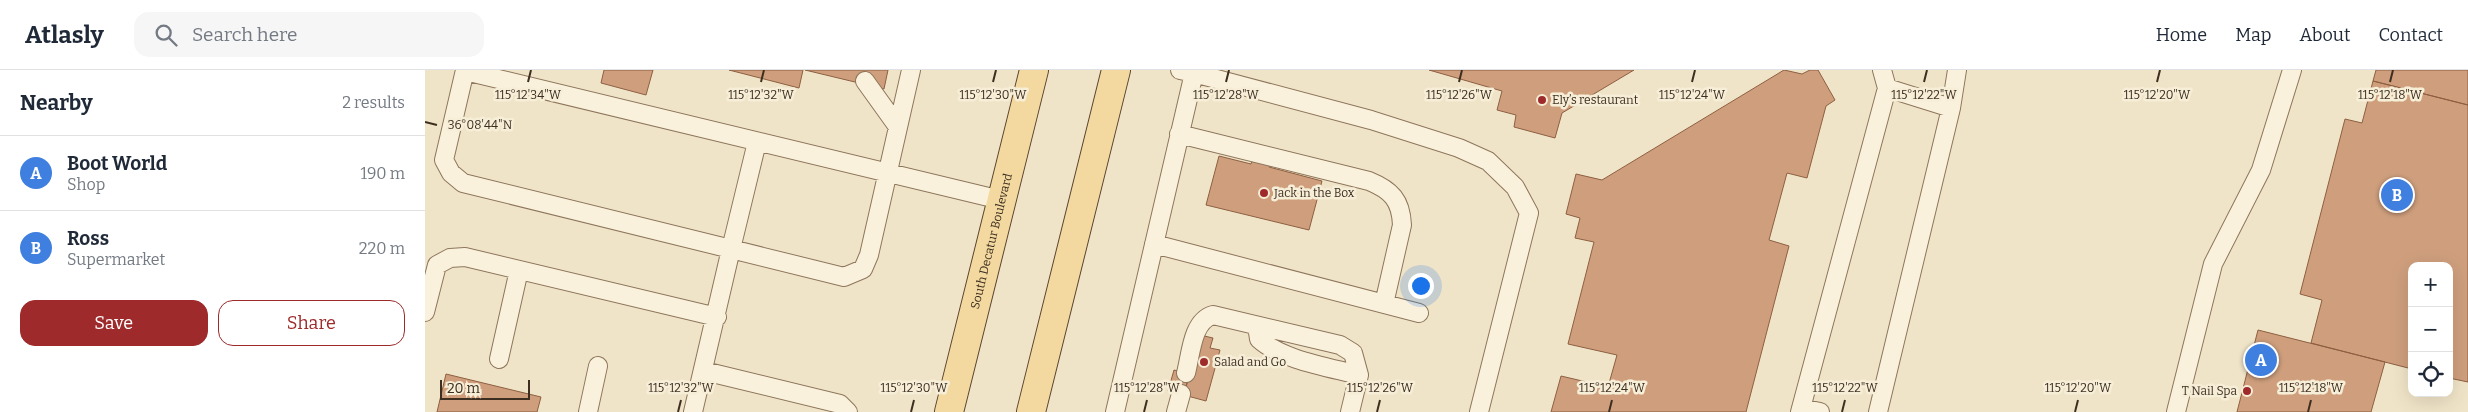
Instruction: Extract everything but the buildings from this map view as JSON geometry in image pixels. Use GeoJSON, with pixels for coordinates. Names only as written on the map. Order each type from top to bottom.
{"type":"FeatureCollection","features":[{"type":"Feature","properties":{"kind":"main road","name":"South Decatur Boulevard"},"geometry":{"type":"LineString","coordinates":[[949,412],[1034,70]]}},
{"type":"Feature","properties":{"kind":"main road"},"geometry":{"type":"LineString","coordinates":[[1031,412],[1115,70]]}},
{"type":"Feature","properties":{"kind":"lane"},"geometry":{"type":"LineString","coordinates":[[911,70],[887,174],[869,255],[863,269],[844,277],[463,184],[451,173],[444,160],[465,70],[887,174],[1001,200]]}},
{"type":"Feature","properties":{"kind":"lane"},"geometry":{"type":"LineString","coordinates":[[1820,412],[1800,410],[1887,88],[1883,70]]}},
{"type":"Feature","properties":{"kind":"lane"},"geometry":{"type":"LineString","coordinates":[[1878,412],[1951,108],[1957,70]]}},
{"type":"Feature","properties":{"kind":"lane"},"geometry":{"type":"LineString","coordinates":[[2176,412],[2213,264],[2261,170],[2292,70]]}},
{"type":"Feature","properties":{"kind":"lane"},"geometry":{"type":"LineString","coordinates":[[1115,412],[1179,134],[1189,71],[1371,120],[1459,148],[1488,161],[1515,187],[1529,213],[1479,412]]}},
{"type":"Feature","properties":{"kind":"lane"},"geometry":{"type":"LineString","coordinates":[[865,81],[898,127]]}},
{"type":"Feature","properties":{"kind":"lane"},"geometry":{"type":"LineString","coordinates":[[1887,88],[1951,108]]}},
{"type":"Feature","properties":{"kind":"lane"},"geometry":{"type":"LineString","coordinates":[[1179,134],[1369,181],[1385,188],[1395,199],[1402,213],[1402,225],[1384,304]]}},
{"type":"Feature","properties":{"kind":"lane"},"geometry":{"type":"LineString","coordinates":[[693,412],[757,142]]}},
{"type":"Feature","properties":{"kind":"lane"},"geometry":{"type":"LineString","coordinates":[[1154,244],[1419,313]]}},
{"type":"Feature","properties":{"kind":"lane"},"geometry":{"type":"LineString","coordinates":[[425,312],[437,265],[449,258],[465,257],[717,317]]}},
{"type":"Feature","properties":{"kind":"lane"},"geometry":{"type":"LineString","coordinates":[[499,359],[519,270]]}},
{"type":"Feature","properties":{"kind":"lane"},"geometry":{"type":"LineString","coordinates":[[1186,373],[1198,325],[1205,317],[1213,315],[1340,345],[1353,353],[1359,375],[1350,412]]}},
{"type":"Feature","properties":{"kind":"lane"},"geometry":{"type":"LineString","coordinates":[[1257,326],[1259,339],[1267,346],[1285,354],[1359,375]]}},
{"type":"Feature","properties":{"kind":"lane"},"geometry":{"type":"LineString","coordinates":[[588,412],[599,366]]}},
{"type":"Feature","properties":{"kind":"lane"},"geometry":{"type":"LineString","coordinates":[[704,370],[840,404],[848,412]]}},
{"type":"Feature","properties":{"kind":"lane"},"geometry":{"type":"LineString","coordinates":[[1176,412],[1181,394]]}},
{"type":"Feature","properties":{"kind":"place","name":"Ely’s restaurant"},"geometry":{"type":"Point","coordinates":[1542,100]}},
{"type":"Feature","properties":{"kind":"place","name":"Jack in the Box"},"geometry":{"type":"Point","coordinates":[1264,193]}},
{"type":"Feature","properties":{"kind":"place","name":"Ross"},"geometry":{"type":"Point","coordinates":[2397,195]}},
{"type":"Feature","properties":{"kind":"place","name":"Boot World"},"geometry":{"type":"Point","coordinates":[2261,360]}},
{"type":"Feature","properties":{"kind":"place","name":"Salad and Go"},"geometry":{"type":"Point","coordinates":[1204,362]}},
{"type":"Feature","properties":{"kind":"place","name":"T Nail Spa"},"geometry":{"type":"Point","coordinates":[2247,391]}}]}
